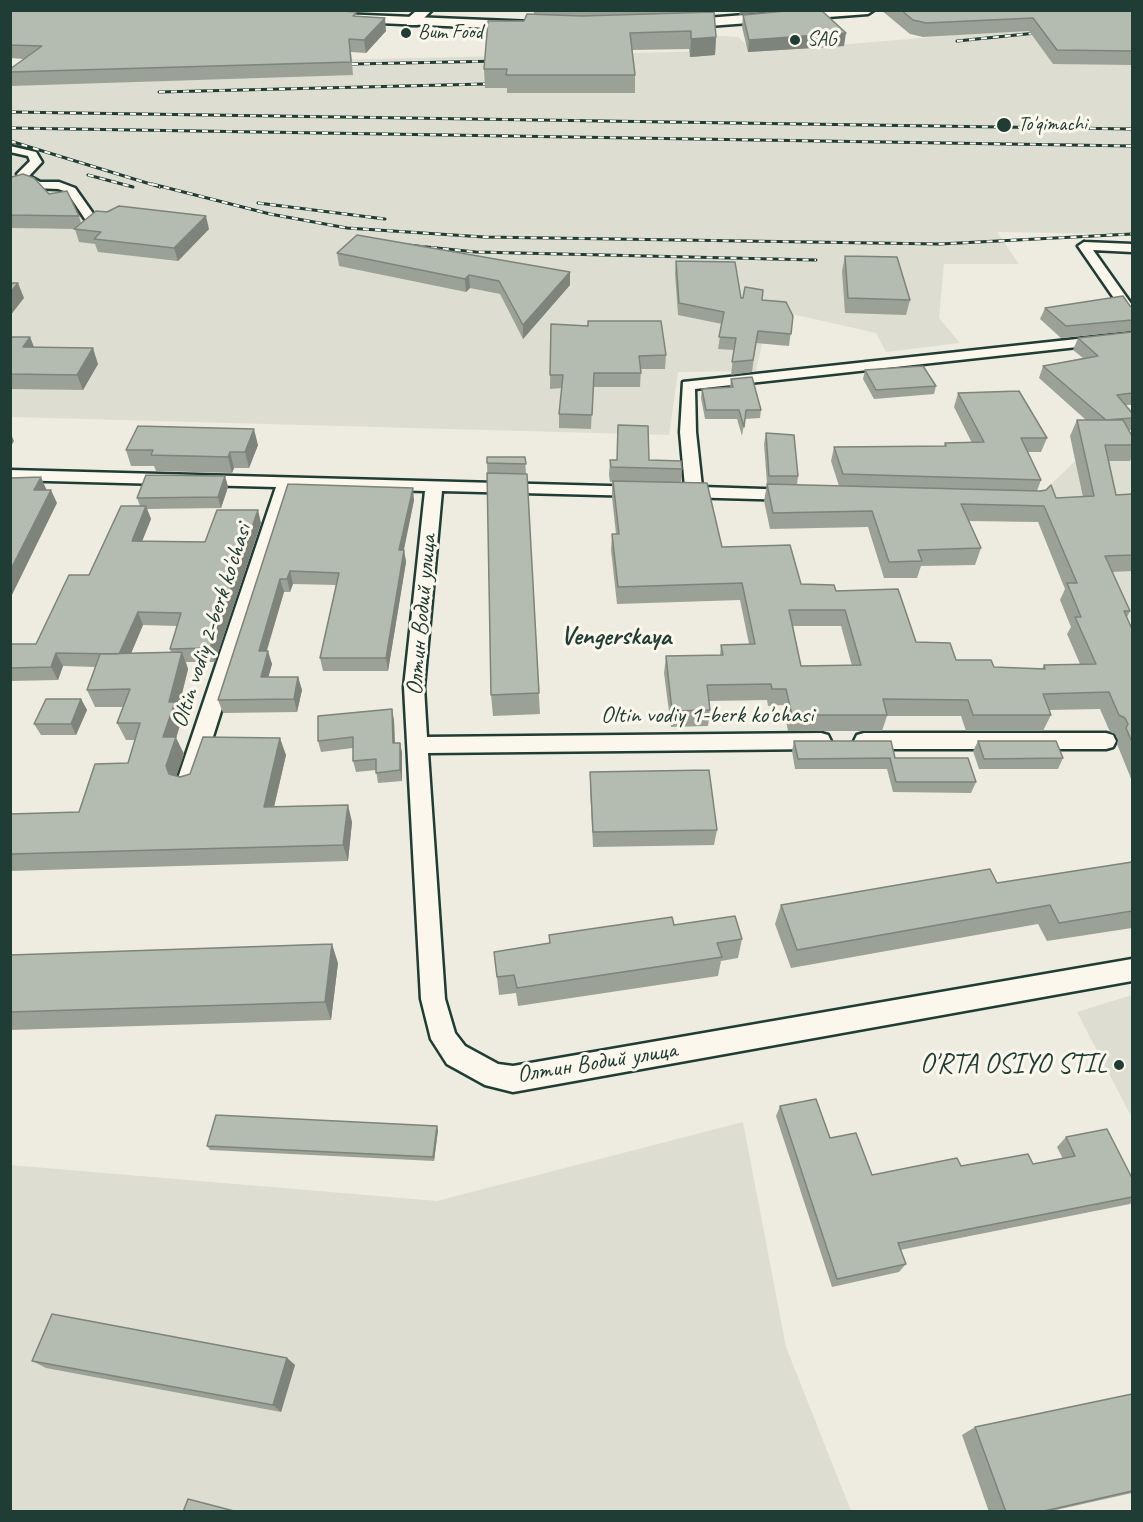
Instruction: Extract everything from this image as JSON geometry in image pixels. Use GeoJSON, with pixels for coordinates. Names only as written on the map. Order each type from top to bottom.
{"type":"FeatureCollection","features":[{"type":"Feature","properties":{"kind":"highway"},"geometry":{"type":"LineString","coordinates":[[345,10],[448,20],[548,20],[515,10]]}},
{"type":"Feature","properties":{"kind":"highway"},"geometry":{"type":"LineString","coordinates":[[789,10],[654,23],[769,20],[868,10]]}},
{"type":"Feature","properties":{"kind":"highway"},"geometry":{"type":"LineString","coordinates":[[326,17],[412,15]]}},
{"type":"Feature","properties":{"kind":"street"},"geometry":{"type":"LineString","coordinates":[[10,149],[32,154],[36,162],[22,174],[24,178],[38,186],[58,185],[71,190],[93,222]]}},
{"type":"Feature","properties":{"kind":"street"},"geometry":{"type":"LineString","coordinates":[[1132,248],[1084,246],[1132,314]]}},
{"type":"Feature","properties":{"kind":"street"},"geometry":{"type":"LineString","coordinates":[[694,492],[688,432],[688,385],[1132,337]]}},
{"type":"Feature","properties":{"kind":"street"},"geometry":{"type":"LineString","coordinates":[[10,475],[811,495]]}},
{"type":"Feature","properties":{"kind":"street","name":"Oltin vodiy 2-berk ko'chasi"},"geometry":{"type":"LineString","coordinates":[[187,784],[285,483]]}},
{"type":"Feature","properties":{"kind":"street","name":"Олтин Водий улица"},"geometry":{"type":"LineString","coordinates":[[434,486],[414,687],[427,942],[436,1018],[444,1039],[456,1055],[494,1076],[513,1079],[1132,970]]}},
{"type":"Feature","properties":{"kind":"street","name":"Oltin vodiy 1-berk ko'chasi"},"geometry":{"type":"LineString","coordinates":[[417,745],[621,741],[1106,741]]}},
{"type":"Feature","properties":{"kind":"shaded area"},"geometry":{"type":"Polygon","coordinates":[[[1132,20],[1132,234],[997,232],[1019,264],[944,264],[939,318],[960,343],[886,352],[876,333],[770,309],[756,371],[678,372],[669,435],[11,417],[11,228],[56,229],[40,194],[11,180],[10,83],[111,65],[714,51],[710,37],[723,36],[738,37],[751,49],[791,49],[1132,20]]]}},
{"type":"Feature","properties":{"kind":"shaded area"},"geometry":{"type":"Polygon","coordinates":[[[1132,434],[1132,623],[1043,492],[1102,435],[1132,434]]]}},
{"type":"Feature","properties":{"kind":"shaded area","name":"O'RTA OSIYO STIL"},"geometry":{"type":"Polygon","coordinates":[[[1132,995],[1132,1118],[1077,1012],[1132,995]]]}},
{"type":"Feature","properties":{"kind":"shaded area"},"geometry":{"type":"Polygon","coordinates":[[[743,1122],[786,1347],[851,1511],[11,1511],[10,1165],[437,1201],[743,1122]]]}},
{"type":"Feature","properties":{"kind":"building"},"geometry":{"type":"Polygon","coordinates":[[[10,10],[325,10],[357,12],[353,16],[385,18],[364,40],[349,39],[351,62],[10,72],[10,69],[42,46],[10,45],[10,10]]]}},
{"type":"Feature","properties":{"kind":"building"},"geometry":{"type":"Polygon","coordinates":[[[821,10],[846,33],[749,40],[743,15],[821,10]]]}},
{"type":"Feature","properties":{"kind":"building"},"geometry":{"type":"Polygon","coordinates":[[[901,10],[1132,10],[1132,51],[1057,50],[1033,18],[926,23],[913,20],[901,10]]]}},
{"type":"Feature","properties":{"kind":"building"},"geometry":{"type":"Polygon","coordinates":[[[714,12],[716,37],[691,39],[691,31],[630,33],[635,75],[506,75],[507,69],[484,69],[488,21],[524,21],[527,14],[582,16],[714,12]]]}},
{"type":"Feature","properties":{"kind":"building"},"geometry":{"type":"Polygon","coordinates":[[[10,174],[12,177],[23,174],[34,178],[49,194],[67,191],[79,216],[10,215],[10,174]]]}},
{"type":"Feature","properties":{"kind":"building"},"geometry":{"type":"Polygon","coordinates":[[[119,206],[206,216],[174,248],[94,239],[101,232],[74,229],[96,211],[107,212],[119,206]]]}},
{"type":"Feature","properties":{"kind":"building"},"geometry":{"type":"Polygon","coordinates":[[[357,235],[570,272],[523,325],[499,281],[469,275],[465,279],[337,253],[357,235]]]}},
{"type":"Feature","properties":{"kind":"building"},"geometry":{"type":"Polygon","coordinates":[[[845,256],[897,257],[910,300],[848,298],[845,256]]]}},
{"type":"Feature","properties":{"kind":"building"},"geometry":{"type":"Polygon","coordinates":[[[676,261],[735,262],[741,298],[743,298],[745,287],[763,290],[762,300],[786,302],[793,316],[791,334],[758,331],[753,360],[732,362],[736,338],[719,337],[724,312],[679,303],[676,261]]]}},
{"type":"Feature","properties":{"kind":"building"},"geometry":{"type":"Polygon","coordinates":[[[10,283],[18,283],[10,293],[10,283]]]}},
{"type":"Feature","properties":{"kind":"building"},"geometry":{"type":"Polygon","coordinates":[[[1123,296],[1132,307],[1132,320],[1066,326],[1045,308],[1123,296]]]}},
{"type":"Feature","properties":{"kind":"building"},"geometry":{"type":"Polygon","coordinates":[[[588,321],[661,321],[666,355],[639,356],[641,373],[594,373],[592,415],[559,414],[563,375],[550,375],[551,324],[588,326],[588,321]]]}},
{"type":"Feature","properties":{"kind":"building"},"geometry":{"type":"Polygon","coordinates":[[[1132,332],[1132,393],[1117,395],[1132,413],[1132,418],[1106,420],[1043,366],[1098,356],[1078,338],[1132,332]]]}},
{"type":"Feature","properties":{"kind":"building"},"geometry":{"type":"Polygon","coordinates":[[[10,337],[30,337],[23,347],[93,348],[77,375],[10,374],[10,337]]]}},
{"type":"Feature","properties":{"kind":"building"},"geometry":{"type":"Polygon","coordinates":[[[923,366],[936,386],[876,390],[865,370],[923,366]]]}},
{"type":"Feature","properties":{"kind":"building"},"geometry":{"type":"Polygon","coordinates":[[[752,377],[761,410],[746,410],[744,427],[739,410],[706,410],[702,389],[733,387],[731,379],[752,377]]]}},
{"type":"Feature","properties":{"kind":"building"},"geometry":{"type":"Polygon","coordinates":[[[1019,391],[1047,438],[1021,438],[1041,480],[843,474],[834,447],[946,446],[945,443],[984,442],[958,393],[1019,391]]]}},
{"type":"Feature","properties":{"kind":"building"},"geometry":{"type":"Polygon","coordinates":[[[1077,420],[1123,420],[1132,436],[1132,445],[1105,445],[1116,495],[1132,494],[1132,555],[1105,556],[1130,611],[1124,611],[1132,629],[1132,742],[1126,728],[1128,724],[1125,718],[1119,715],[1109,692],[1043,694],[1051,715],[973,715],[968,700],[883,699],[887,715],[792,715],[786,689],[772,689],[771,684],[707,685],[710,710],[672,711],[666,656],[723,655],[721,645],[755,644],[742,583],[618,587],[612,534],[619,534],[613,481],[707,483],[722,547],[790,545],[801,584],[834,585],[836,591],[898,589],[916,642],[950,643],[956,660],[991,660],[994,667],[1045,669],[1044,665],[1096,664],[1075,617],[1081,617],[1067,583],[1077,583],[1044,506],[961,504],[981,548],[918,550],[922,561],[889,562],[872,511],[773,513],[767,484],[1040,491],[1046,490],[1051,485],[1056,498],[1094,496],[1077,420]],[[789,610],[801,666],[861,665],[845,610],[789,610]]]}},
{"type":"Feature","properties":{"kind":"building"},"geometry":{"type":"Polygon","coordinates":[[[618,425],[648,426],[649,460],[681,461],[682,469],[611,467],[610,460],[617,460],[618,425]]]}},
{"type":"Feature","properties":{"kind":"building"},"geometry":{"type":"Polygon","coordinates":[[[138,426],[254,429],[245,452],[230,452],[228,457],[151,455],[153,450],[126,450],[138,426]]]}},
{"type":"Feature","properties":{"kind":"building"},"geometry":{"type":"Polygon","coordinates":[[[766,433],[794,435],[798,476],[769,476],[766,433]]]}},
{"type":"Feature","properties":{"kind":"building"},"geometry":{"type":"Polygon","coordinates":[[[487,457],[525,457],[526,464],[487,463],[487,457]]]}},
{"type":"Feature","properties":{"kind":"building"},"geometry":{"type":"Polygon","coordinates":[[[487,473],[527,474],[539,693],[491,695],[487,473]]]}},
{"type":"Feature","properties":{"kind":"building"},"geometry":{"type":"Polygon","coordinates":[[[146,475],[225,476],[218,497],[137,498],[146,475]]]}},
{"type":"Feature","properties":{"kind":"building"},"geometry":{"type":"Polygon","coordinates":[[[41,477],[34,490],[51,490],[10,571],[10,478],[41,477]]]}},
{"type":"Feature","properties":{"kind":"building"},"geometry":{"type":"Polygon","coordinates":[[[288,484],[413,488],[399,550],[404,550],[386,658],[320,658],[339,573],[290,571],[287,579],[280,579],[259,651],[268,651],[261,677],[298,677],[294,699],[218,700],[288,484]]]}},
{"type":"Feature","properties":{"kind":"building"},"geometry":{"type":"Polygon","coordinates":[[[121,506],[146,506],[132,541],[205,542],[217,510],[258,510],[210,648],[170,649],[181,613],[138,612],[119,654],[56,653],[51,667],[10,668],[10,644],[36,644],[69,575],[89,575],[121,506]]]}},
{"type":"Feature","properties":{"kind":"building"},"geometry":{"type":"Polygon","coordinates":[[[182,652],[169,702],[175,702],[163,737],[176,737],[166,766],[169,774],[180,777],[190,774],[203,737],[280,738],[264,807],[348,805],[343,845],[10,854],[10,814],[79,812],[95,764],[128,763],[140,723],[117,723],[130,689],[87,690],[100,654],[182,652]]]}},
{"type":"Feature","properties":{"kind":"building"},"geometry":{"type":"Polygon","coordinates":[[[46,699],[81,699],[71,724],[34,724],[46,699]]]}},
{"type":"Feature","properties":{"kind":"building"},"geometry":{"type":"Polygon","coordinates":[[[392,709],[393,743],[400,743],[400,770],[376,773],[376,759],[353,761],[353,737],[318,741],[318,716],[392,709]]]}},
{"type":"Feature","properties":{"kind":"building"},"geometry":{"type":"Polygon","coordinates":[[[794,741],[891,741],[895,758],[968,758],[976,782],[896,782],[890,758],[798,759],[794,741]]]}},
{"type":"Feature","properties":{"kind":"building"},"geometry":{"type":"Polygon","coordinates":[[[978,741],[1056,741],[1063,758],[984,759],[978,741]]]}},
{"type":"Feature","properties":{"kind":"building"},"geometry":{"type":"Polygon","coordinates":[[[709,770],[717,830],[593,832],[590,772],[709,770]]]}},
{"type":"Feature","properties":{"kind":"building"},"geometry":{"type":"Polygon","coordinates":[[[1132,862],[1132,911],[1059,923],[1050,905],[797,950],[781,905],[990,869],[997,883],[1132,862]]]}},
{"type":"Feature","properties":{"kind":"building"},"geometry":{"type":"Polygon","coordinates":[[[735,916],[742,939],[717,943],[722,957],[517,988],[514,975],[497,977],[494,952],[550,943],[549,935],[672,917],[674,925],[735,916]]]}},
{"type":"Feature","properties":{"kind":"building"},"geometry":{"type":"Polygon","coordinates":[[[332,944],[325,1002],[10,1012],[10,955],[332,944]]]}},
{"type":"Feature","properties":{"kind":"building"},"geometry":{"type":"Polygon","coordinates":[[[816,1099],[830,1138],[856,1133],[872,1175],[957,1158],[961,1166],[1028,1154],[1033,1164],[1075,1156],[1066,1137],[1107,1129],[1132,1178],[1132,1197],[898,1243],[906,1264],[837,1279],[780,1106],[816,1099]]]}},
{"type":"Feature","properties":{"kind":"building"},"geometry":{"type":"Polygon","coordinates":[[[216,1115],[437,1126],[433,1157],[207,1146],[216,1115]]]}},
{"type":"Feature","properties":{"kind":"building"},"geometry":{"type":"Polygon","coordinates":[[[52,1314],[287,1358],[273,1405],[32,1361],[52,1314]]]}},
{"type":"Feature","properties":{"kind":"building"},"geometry":{"type":"Polygon","coordinates":[[[1132,1394],[1132,1491],[1040,1512],[1006,1512],[975,1427],[1132,1394]]]}},
{"type":"Feature","properties":{"kind":"building"},"geometry":{"type":"Polygon","coordinates":[[[188,1499],[234,1511],[183,1512],[188,1499]]]}},
{"type":"Feature","properties":{"kind":"railway"},"geometry":{"type":"LineString","coordinates":[[957,41],[1046,32]]}},
{"type":"Feature","properties":{"kind":"railway"},"geometry":{"type":"LineString","coordinates":[[352,64],[501,61]]}},
{"type":"Feature","properties":{"kind":"railway"},"geometry":{"type":"LineString","coordinates":[[159,92],[485,84]]}},
{"type":"Feature","properties":{"kind":"railway"},"geometry":{"type":"LineString","coordinates":[[10,112],[1132,129]]}},
{"type":"Feature","properties":{"kind":"railway"},"geometry":{"type":"LineString","coordinates":[[10,128],[1132,146]]}},
{"type":"Feature","properties":{"kind":"railway"},"geometry":{"type":"LineString","coordinates":[[10,141],[160,187]]}},
{"type":"Feature","properties":{"kind":"railway"},"geometry":{"type":"LineString","coordinates":[[88,175],[133,187]]}},
{"type":"Feature","properties":{"kind":"railway"},"geometry":{"type":"LineString","coordinates":[[152,184],[270,214],[347,228],[484,237],[940,244],[1132,234]]}},
{"type":"Feature","properties":{"kind":"railway"},"geometry":{"type":"LineString","coordinates":[[258,203],[385,219]]}},
{"type":"Feature","properties":{"kind":"railway"},"geometry":{"type":"LineString","coordinates":[[407,245],[476,252],[816,260]]}},
{"type":"Feature","properties":{"kind":"place","name":"Bum Food"},"geometry":{"type":"Point","coordinates":[406,33]}},
{"type":"Feature","properties":{"kind":"place","name":"SAG"},"geometry":{"type":"Point","coordinates":[795,40]}},
{"type":"Feature","properties":{"kind":"place","name":"To'qimachi"},"geometry":{"type":"Point","coordinates":[1004,125]}},
{"type":"Feature","properties":{"kind":"place","name":"O'RTA OSIYO STIL"},"geometry":{"type":"Point","coordinates":[1119,1065]}},
{"type":"Feature","properties":{"kind":"district","name":"Vengerskaya"},"geometry":{"type":"Point","coordinates":[616,637]}}]}
